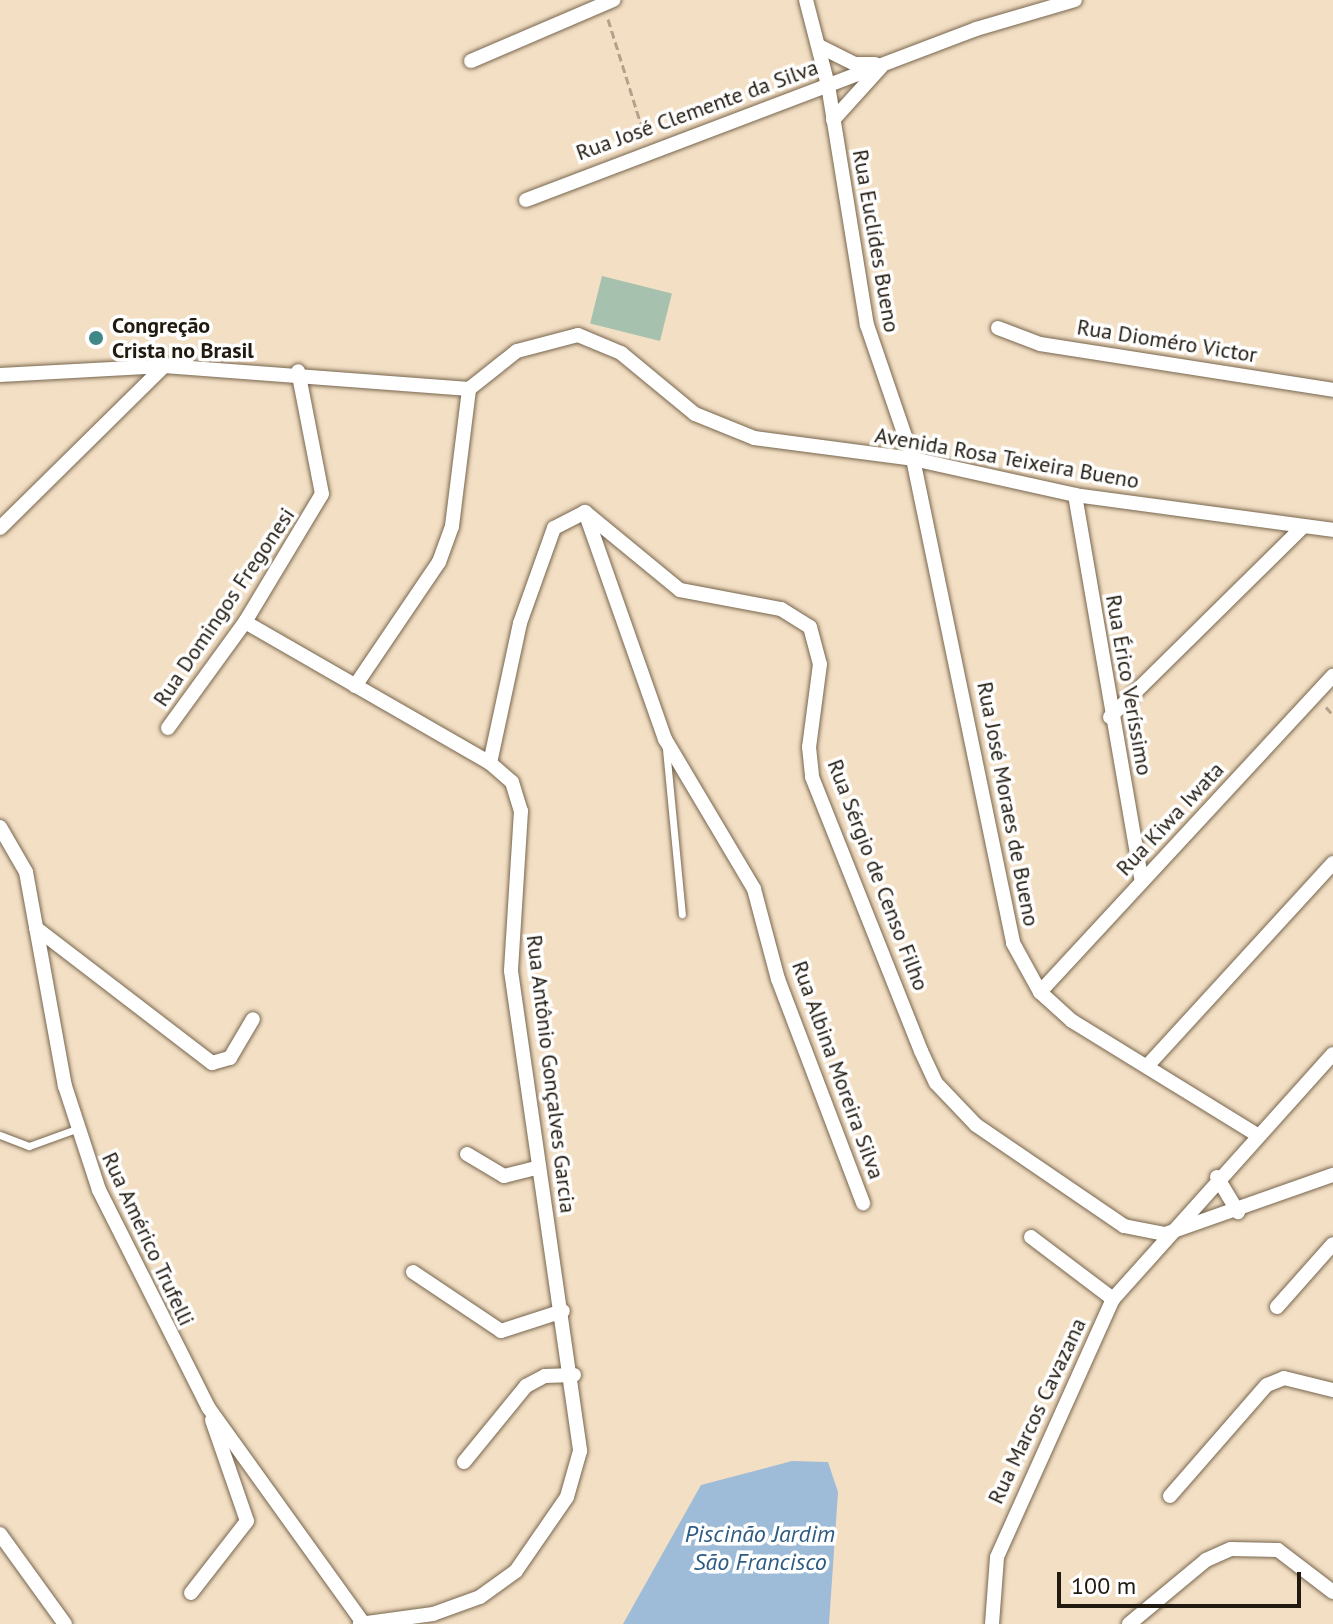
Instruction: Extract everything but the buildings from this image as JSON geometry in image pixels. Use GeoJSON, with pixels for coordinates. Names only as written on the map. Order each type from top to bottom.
{"type":"FeatureCollection","features":[{"type":"Feature","properties":{"kind":"street","name":"Rua Euclídes Bueno"},"geometry":{"type":"LineString","coordinates":[[806,0],[828,85],[867,325],[913,459]]}},
{"type":"Feature","properties":{"kind":"street","name":"Rua José Clemente da Silva"},"geometry":{"type":"LineString","coordinates":[[526,200],[648,149],[884,63],[1075,0]]}},
{"type":"Feature","properties":{"kind":"street"},"geometry":{"type":"LineString","coordinates":[[471,61],[608,2]]}},
{"type":"Feature","properties":{"kind":"street","name":"Rua José Clemente da Silva"},"geometry":{"type":"LineString","coordinates":[[819,46],[855,64],[884,63]]}},
{"type":"Feature","properties":{"kind":"street"},"geometry":{"type":"LineString","coordinates":[[833,120],[884,63]]}},
{"type":"Feature","properties":{"kind":"street","name":"Rua Dioméro Victor"},"geometry":{"type":"LineString","coordinates":[[998,328],[1040,344],[1333,390]]}},
{"type":"Feature","properties":{"kind":"street","name":"Avenida Rosa Teixeira Bueno"},"geometry":{"type":"LineString","coordinates":[[469,389],[517,351],[578,335],[621,353],[725,430],[811,449],[913,459],[1075,495],[1333,530]]}},
{"type":"Feature","properties":{"kind":"street"},"geometry":{"type":"LineString","coordinates":[[0,528],[164,366]]}},
{"type":"Feature","properties":{"kind":"street"},"geometry":{"type":"LineString","coordinates":[[0,375],[164,366],[298,371],[469,389],[452,526],[439,562],[355,686]]}},
{"type":"Feature","properties":{"kind":"street","name":"Rua Domingos Fregonesi"},"geometry":{"type":"LineString","coordinates":[[168,728],[245,622],[322,494],[298,371]]}},
{"type":"Feature","properties":{"kind":"street","name":"Rua José Moraes de Bueno"},"geometry":{"type":"LineString","coordinates":[[913,459],[1003,907],[1013,943],[1040,992],[1072,1021],[1148,1065],[1257,1135]]}},
{"type":"Feature","properties":{"kind":"street","name":"Rua Érico Veríssimo"},"geometry":{"type":"LineString","coordinates":[[1075,495],[1110,717],[1142,881]]}},
{"type":"Feature","properties":{"kind":"street"},"geometry":{"type":"LineString","coordinates":[[490,763],[520,623],[554,528],[585,512]]}},
{"type":"Feature","properties":{"kind":"street","name":"Rua Albina Moreira Silva"},"geometry":{"type":"LineString","coordinates":[[585,512],[665,739],[754,889],[783,993],[863,1203]]}},
{"type":"Feature","properties":{"kind":"street","name":"Rua Sérgio de Censo Filho"},"geometry":{"type":"LineString","coordinates":[[585,512],[680,590],[781,609],[810,627],[820,664],[809,747],[812,777],[936,1083],[976,1125],[1124,1226],[1165,1234],[1238,1212],[1333,1175]]}},
{"type":"Feature","properties":{"kind":"street"},"geometry":{"type":"LineString","coordinates":[[1110,717],[1303,527]]}},
{"type":"Feature","properties":{"kind":"street","name":"Rua Antônio Gonçalves Garcia"},"geometry":{"type":"LineString","coordinates":[[245,622],[490,763],[512,782],[521,811],[511,971],[539,1167],[574,1375],[580,1451],[567,1497],[516,1571],[480,1597],[427,1619],[363,1623]]}},
{"type":"Feature","properties":{"kind":"street","name":"Rua Kiwa Iwata"},"geometry":{"type":"LineString","coordinates":[[1040,992],[1333,676]]}},
{"type":"Feature","properties":{"kind":"street","name":"Rua Américo Trufelli"},"geometry":{"type":"LineString","coordinates":[[0,827],[19,851],[76,1129],[163,1328],[208,1407],[363,1623]]}},
{"type":"Feature","properties":{"kind":"street"},"geometry":{"type":"LineString","coordinates":[[1148,1065],[1333,863]]}},
{"type":"Feature","properties":{"kind":"street"},"geometry":{"type":"LineString","coordinates":[[36,928],[212,1063],[230,1058],[253,1019]]}},
{"type":"Feature","properties":{"kind":"street","name":"Rua Marcos Cavazana"},"geometry":{"type":"LineString","coordinates":[[992,1624],[997,1557],[1113,1299],[1165,1234],[1333,1054]]}},
{"type":"Feature","properties":{"kind":"street"},"geometry":{"type":"LineString","coordinates":[[467,1154],[504,1176],[539,1167]]}},
{"type":"Feature","properties":{"kind":"street"},"geometry":{"type":"LineString","coordinates":[[1217,1177],[1238,1212]]}},
{"type":"Feature","properties":{"kind":"street"},"geometry":{"type":"LineString","coordinates":[[1031,1237],[1113,1299]]}},
{"type":"Feature","properties":{"kind":"street"},"geometry":{"type":"LineString","coordinates":[[1277,1307],[1333,1244]]}},
{"type":"Feature","properties":{"kind":"street"},"geometry":{"type":"LineString","coordinates":[[413,1272],[501,1331],[563,1311]]}},
{"type":"Feature","properties":{"kind":"street"},"geometry":{"type":"LineString","coordinates":[[464,1462],[526,1386],[545,1376],[574,1375]]}},
{"type":"Feature","properties":{"kind":"street"},"geometry":{"type":"LineString","coordinates":[[1170,1496],[1267,1385],[1284,1378],[1333,1390]]}},
{"type":"Feature","properties":{"kind":"street"},"geometry":{"type":"LineString","coordinates":[[191,1593],[248,1514],[208,1407]]}},
{"type":"Feature","properties":{"kind":"street"},"geometry":{"type":"LineString","coordinates":[[0,1534],[65,1624]]}},
{"type":"Feature","properties":{"kind":"street"},"geometry":{"type":"LineString","coordinates":[[1129,1624],[1206,1560],[1231,1549],[1278,1550],[1333,1592]]}},
{"type":"Feature","properties":{"kind":"lane"},"geometry":{"type":"LineString","coordinates":[[665,739],[682,914]]}},
{"type":"Feature","properties":{"kind":"lane"},"geometry":{"type":"LineString","coordinates":[[0,1135],[29,1146],[76,1129]]}},
{"type":"Feature","properties":{"kind":"path"},"geometry":{"type":"LineString","coordinates":[[608,2],[648,149]]}},
{"type":"Feature","properties":{"kind":"green space"},"geometry":{"type":"Polygon","coordinates":[[[602,276],[672,293],[660,341],[590,324],[602,276]]]}},
{"type":"Feature","properties":{"kind":"water","name":"Piscinão Jardim São Francisco"},"geometry":{"type":"Polygon","coordinates":[[[792,1461],[828,1462],[838,1492],[829,1624],[623,1624],[701,1485],[792,1461]]]}},
{"type":"Feature","properties":{"kind":"place","name":"Congreção Crista no Brasil"},"geometry":{"type":"Point","coordinates":[96,338]}}]}
